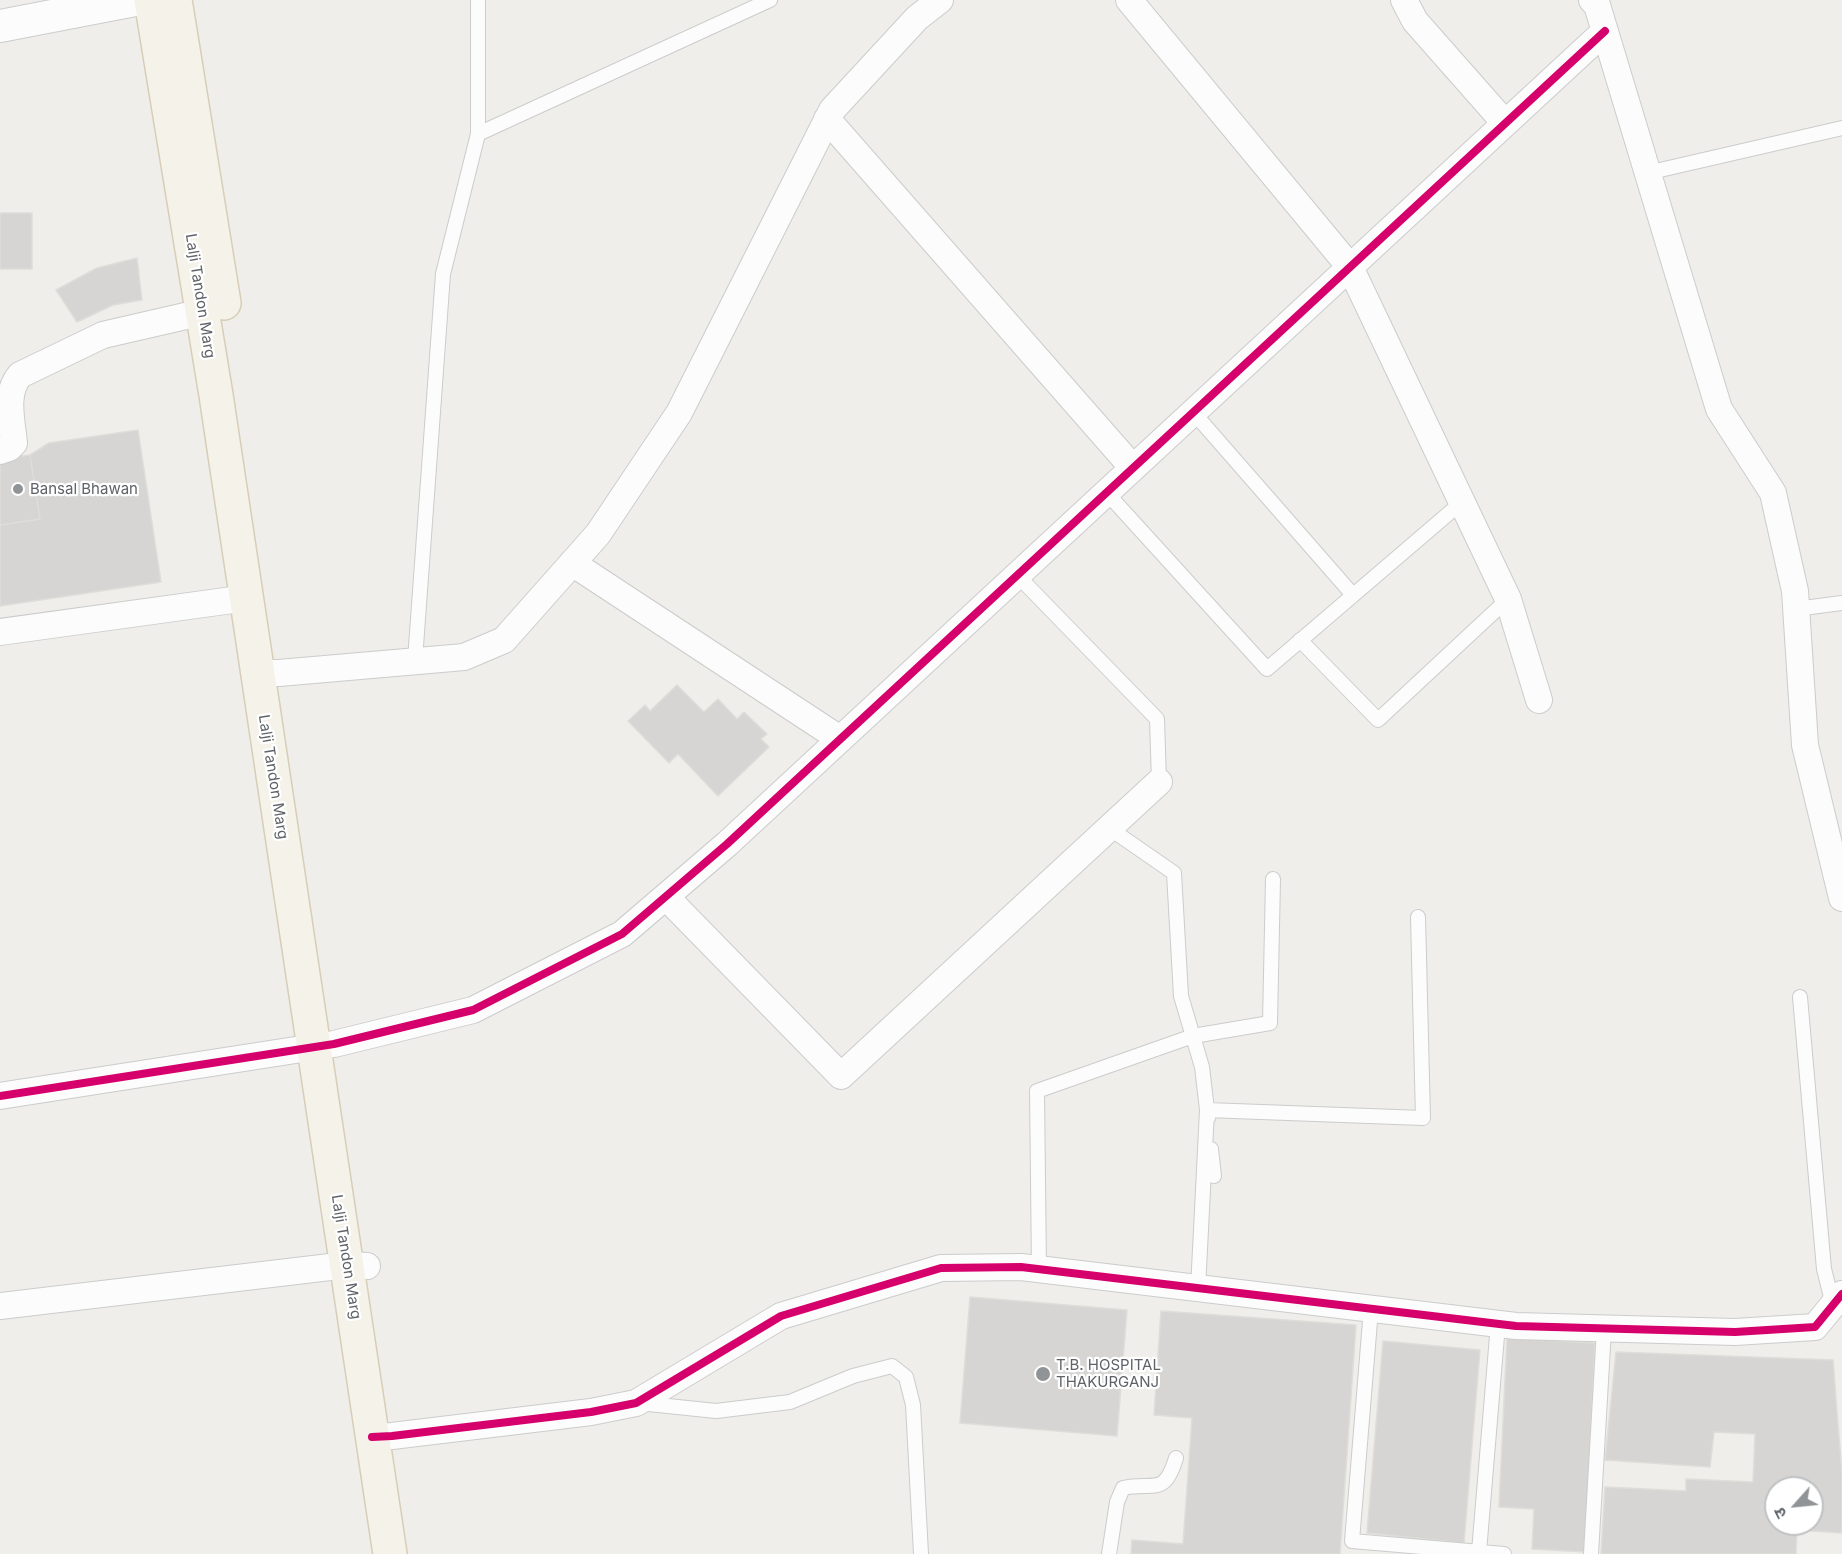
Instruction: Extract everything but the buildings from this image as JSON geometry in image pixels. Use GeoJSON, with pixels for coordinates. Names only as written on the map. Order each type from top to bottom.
{"type":"FeatureCollection","features":[{"type":"Feature","properties":{"kind":"main road","name":"Lalji Tandon Marg"},"geometry":{"type":"LineString","coordinates":[[151,0],[203,312],[247,598],[268,673]]}},
{"type":"Feature","properties":{"kind":"main road","name":"Lalji Tandon Marg"},"geometry":{"type":"LineString","coordinates":[[175,0],[214,235],[268,673],[382,1437],[390,1554]]}},
{"type":"Feature","properties":{"kind":"main road","name":"Lalji Tandon Marg"},"geometry":{"type":"LineString","coordinates":[[382,1437],[410,1554]]}},
{"type":"Feature","properties":{"kind":"street"},"geometry":{"type":"LineString","coordinates":[[0,26],[135,0]]}},
{"type":"Feature","properties":{"kind":"street"},"geometry":{"type":"LineString","coordinates":[[268,673],[464,657],[504,640],[598,534],[679,413],[832,110],[917,18],[940,0]]}},
{"type":"Feature","properties":{"kind":"street"},"geometry":{"type":"LineString","coordinates":[[1129,0],[1350,267],[1508,599],[1539,700]]}},
{"type":"Feature","properties":{"kind":"street"},"geometry":{"type":"LineString","coordinates":[[1404,0],[1414,21],[1505,123]]}},
{"type":"Feature","properties":{"kind":"street"},"geometry":{"type":"LineString","coordinates":[[1599,2],[1605,31],[1719,410],[1773,493],[1795,591],[1805,745],[1842,898]]}},
{"type":"Feature","properties":{"kind":"street"},"geometry":{"type":"LineString","coordinates":[[0,1096],[324,1045],[473,1010],[622,934],[727,844],[1605,31]]}},
{"type":"Feature","properties":{"kind":"street"},"geometry":{"type":"LineString","coordinates":[[827,119],[1133,468]]}},
{"type":"Feature","properties":{"kind":"street"},"geometry":{"type":"LineString","coordinates":[[0,451],[9,448],[14,443],[10,393],[12,384],[20,375],[103,334],[203,312]]}},
{"type":"Feature","properties":{"kind":"street"},"geometry":{"type":"LineString","coordinates":[[572,563],[840,739]]}},
{"type":"Feature","properties":{"kind":"street"},"geometry":{"type":"LineString","coordinates":[[0,632],[247,598]]}},
{"type":"Feature","properties":{"kind":"street"},"geometry":{"type":"LineString","coordinates":[[666,897],[842,1076],[1159,782]]}},
{"type":"Feature","properties":{"kind":"street"},"geometry":{"type":"LineString","coordinates":[[0,1306],[357,1265]]}},
{"type":"Feature","properties":{"kind":"street"},"geometry":{"type":"LineString","coordinates":[[382,1437],[591,1412],[636,1403],[781,1316],[941,1268],[1021,1267],[1498,1324],[1604,1329],[1735,1332],[1815,1327],[1839,1306]]}},
{"type":"Feature","properties":{"kind":"lane"},"geometry":{"type":"LineString","coordinates":[[415,660],[443,274],[478,134],[478,0]]}},
{"type":"Feature","properties":{"kind":"lane"},"geometry":{"type":"LineString","coordinates":[[478,134],[770,0]]}},
{"type":"Feature","properties":{"kind":"lane"},"geometry":{"type":"LineString","coordinates":[[1647,173],[1842,128]]}},
{"type":"Feature","properties":{"kind":"lane"},"geometry":{"type":"LineString","coordinates":[[1193,412],[1353,595]]}},
{"type":"Feature","properties":{"kind":"lane"},"geometry":{"type":"LineString","coordinates":[[1106,492],[1267,669],[1462,502]]}},
{"type":"Feature","properties":{"kind":"lane"},"geometry":{"type":"LineString","coordinates":[[1017,575],[1157,718],[1159,782]]}},
{"type":"Feature","properties":{"kind":"lane"},"geometry":{"type":"LineString","coordinates":[[1300,640],[1378,720],[1508,599]]}},
{"type":"Feature","properties":{"kind":"lane"},"geometry":{"type":"LineString","coordinates":[[1796,609],[1842,603]]}},
{"type":"Feature","properties":{"kind":"lane"},"geometry":{"type":"LineString","coordinates":[[1109,828],[1174,873],[1181,996],[1202,1067],[1214,1176]]}},
{"type":"Feature","properties":{"kind":"lane"},"geometry":{"type":"LineString","coordinates":[[1039,1270],[1037,1091],[1193,1036],[1270,1023],[1274,879]]}},
{"type":"Feature","properties":{"kind":"lane"},"geometry":{"type":"LineString","coordinates":[[1207,1110],[1423,1118],[1418,917]]}},
{"type":"Feature","properties":{"kind":"lane"},"geometry":{"type":"LineString","coordinates":[[1800,997],[1824,1269],[1839,1306]]}},
{"type":"Feature","properties":{"kind":"lane"},"geometry":{"type":"LineString","coordinates":[[1198,1289],[1207,1110]]}},
{"type":"Feature","properties":{"kind":"lane"},"geometry":{"type":"LineString","coordinates":[[1371,1309],[1352,1541],[1504,1554]]}},
{"type":"Feature","properties":{"kind":"lane"},"geometry":{"type":"LineString","coordinates":[[1479,1552],[1498,1324]]}},
{"type":"Feature","properties":{"kind":"lane"},"geometry":{"type":"LineString","coordinates":[[1591,1554],[1604,1329]]}},
{"type":"Feature","properties":{"kind":"lane"},"geometry":{"type":"LineString","coordinates":[[636,1403],[716,1411],[790,1402],[853,1376],[892,1366],[906,1377],[913,1405],[921,1554]]}},
{"type":"Feature","properties":{"kind":"lane"},"geometry":{"type":"LineString","coordinates":[[1109,1554],[1117,1502],[1123,1488],[1162,1484],[1170,1475],[1176,1458]]}},
{"type":"Feature","properties":{"kind":"cycle path"},"geometry":{"type":"LineString","coordinates":[[0,1096],[334,1044],[473,1010],[622,934],[727,844],[1605,31]]}},
{"type":"Feature","properties":{"kind":"cycle path"},"geometry":{"type":"LineString","coordinates":[[372,1437],[591,1412],[636,1403],[781,1316],[941,1268],[1021,1267],[1516,1326],[1735,1332],[1815,1327],[1842,1294]]}},
{"type":"Feature","properties":{"kind":"place","name":"Bansal Bhawan"},"geometry":{"type":"Point","coordinates":[18,489]}},
{"type":"Feature","properties":{"kind":"place","name":"T.B. HOSPITAL THAKURGANJ"},"geometry":{"type":"Point","coordinates":[1043,1374]}}]}
